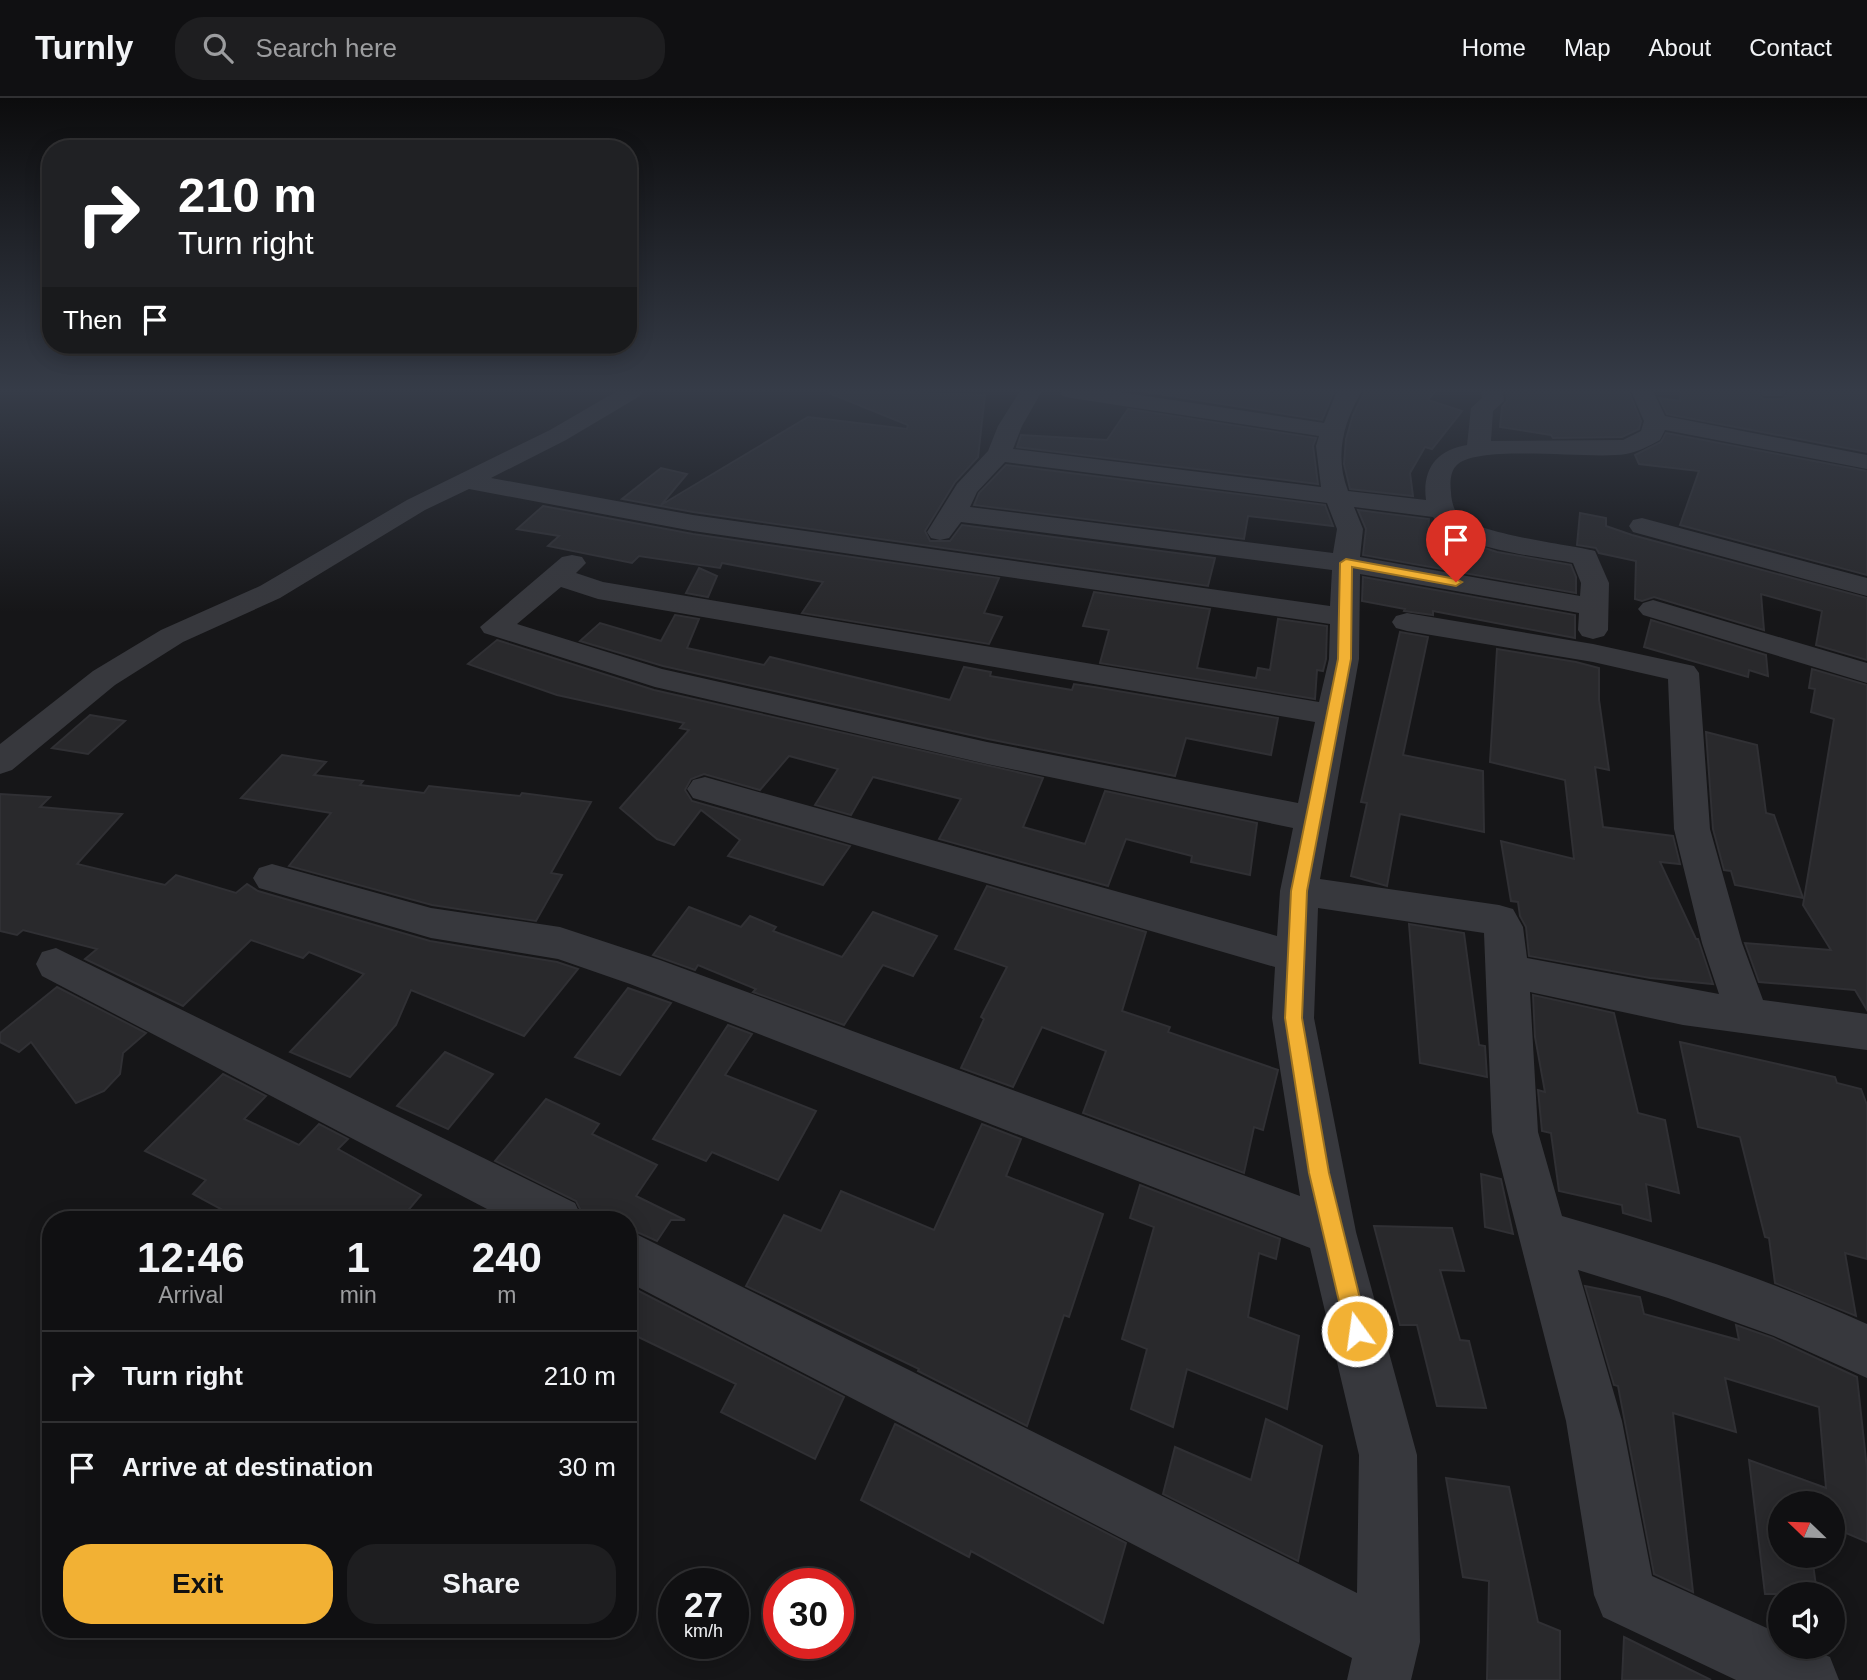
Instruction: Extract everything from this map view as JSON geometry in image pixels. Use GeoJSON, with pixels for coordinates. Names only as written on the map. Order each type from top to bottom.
{"type":"FeatureCollection","features":[{"type":"Feature","properties":{"kind":"street"},"geometry":{"type":"LineString","coordinates":[[0,762],[104,678],[173,636],[270,592],[416,505],[500,465]]}},
{"type":"Feature","properties":{"kind":"street"},"geometry":{"type":"LineString","coordinates":[[921,556],[954,513],[966,489],[989,465]]}},
{"type":"Feature","properties":{"kind":"street"},"geometry":{"type":"LineString","coordinates":[[1081,465],[1441,510]]}},
{"type":"Feature","properties":{"kind":"street"},"geometry":{"type":"LineString","coordinates":[[637,1260],[1384,1661],[1388,1455],[1331,1232],[1293,1018],[1299,891],[1344,659],[1346,563],[1350,529],[1332,482],[1330,465]]}},
{"type":"Feature","properties":{"kind":"street"},"geometry":{"type":"LineString","coordinates":[[1445,465],[1437,481],[1441,510],[1451,523],[1482,535],[1584,557],[1595,583],[1593,653]]}},
{"type":"Feature","properties":{"kind":"street"},"geometry":{"type":"LineString","coordinates":[[468,481],[693,523],[1346,617]]}},
{"type":"Feature","properties":{"kind":"street"},"geometry":{"type":"LineString","coordinates":[[954,513],[1346,563],[1594,607]]}},
{"type":"Feature","properties":{"kind":"street"},"geometry":{"type":"LineString","coordinates":[[1642,526],[1867,587]]}},
{"type":"Feature","properties":{"kind":"street"},"geometry":{"type":"LineString","coordinates":[[1312,819],[987,753],[668,680],[495,627],[564,569],[598,590],[1334,715]]}},
{"type":"Feature","properties":{"kind":"street"},"geometry":{"type":"LineString","coordinates":[[1653,609],[1867,673]]}},
{"type":"Feature","properties":{"kind":"street"},"geometry":{"type":"LineString","coordinates":[[1408,622],[1593,653],[1683,673],[1692,829],[1722,943],[1748,1016]]}},
{"type":"Feature","properties":{"kind":"street"},"geometry":{"type":"LineString","coordinates":[[705,789],[1295,957]]}},
{"type":"Feature","properties":{"kind":"street"},"geometry":{"type":"LineString","coordinates":[[272,878],[431,923],[560,943],[609,959],[1331,1232]]}},
{"type":"Feature","properties":{"kind":"street"},"geometry":{"type":"LineString","coordinates":[[1299,891],[1499,919],[1503,927],[1508,971],[1515,1132],[1594,1421],[1625,1595],[1807,1680]]}},
{"type":"Feature","properties":{"kind":"street"},"geometry":{"type":"LineString","coordinates":[[56,964],[540,1211]]}},
{"type":"Feature","properties":{"kind":"street"},"geometry":{"type":"LineString","coordinates":[[1508,971],[1682,1007],[1867,1032]]}},
{"type":"Feature","properties":{"kind":"street"},"geometry":{"type":"LineString","coordinates":[[1542,1234],[1668,1272],[1783,1313],[1867,1351]]}},
{"type":"Feature","properties":{"kind":"building"},"geometry":{"type":"Polygon","coordinates":[[[728,465],[971,465],[955,482],[925,531],[930,541],[950,541],[962,525],[1215,558],[1208,586],[693,512],[622,499],[661,468],[687,474],[661,505],[728,465]]]}},
{"type":"Feature","properties":{"kind":"building"},"geometry":{"type":"Polygon","coordinates":[[[1006,465],[1325,505],[1333,526],[1248,516],[1244,539],[974,505],[979,493],[1006,465]]]}},
{"type":"Feature","properties":{"kind":"building"},"geometry":{"type":"Polygon","coordinates":[[[1162,465],[1315,465],[1318,484],[1162,465]]]}},
{"type":"Feature","properties":{"kind":"building"},"geometry":{"type":"Polygon","coordinates":[[[1344,465],[1415,465],[1410,473],[1413,496],[1350,489],[1344,465]]]}},
{"type":"Feature","properties":{"kind":"building"},"geometry":{"type":"Polygon","coordinates":[[[1646,465],[1834,465],[1867,471],[1867,575],[1680,525],[1699,471],[1646,465]]]}},
{"type":"Feature","properties":{"kind":"building"},"geometry":{"type":"Polygon","coordinates":[[[543,506],[693,534],[999,578],[984,613],[1002,617],[989,644],[802,613],[823,582],[722,563],[720,568],[639,556],[632,563],[548,546],[559,536],[517,529],[543,506]]]}},
{"type":"Feature","properties":{"kind":"building"},"geometry":{"type":"Polygon","coordinates":[[[1358,510],[1429,519],[1428,534],[1457,539],[1497,552],[1571,565],[1576,577],[1576,593],[1363,555],[1366,529],[1358,510]]]}},
{"type":"Feature","properties":{"kind":"building"},"geometry":{"type":"Polygon","coordinates":[[[1580,513],[1606,518],[1606,526],[1632,535],[1867,598],[1867,660],[1816,645],[1822,611],[1761,594],[1764,630],[1654,597],[1642,601],[1635,599],[1636,561],[1577,545],[1580,513]]]}},
{"type":"Feature","properties":{"kind":"building"},"geometry":{"type":"Polygon","coordinates":[[[699,568],[717,576],[708,597],[686,593],[699,568]]]}},
{"type":"Feature","properties":{"kind":"building"},"geometry":{"type":"Polygon","coordinates":[[[1363,577],[1575,615],[1575,638],[1433,611],[1433,615],[1404,611],[1405,609],[1362,601],[1363,577]]]}},
{"type":"Feature","properties":{"kind":"building"},"geometry":{"type":"Polygon","coordinates":[[[1094,592],[1210,609],[1197,668],[1256,678],[1258,668],[1270,670],[1278,619],[1327,626],[1326,659],[1323,671],[1317,670],[1315,699],[1100,663],[1109,630],[1083,626],[1094,592]]]}},
{"type":"Feature","properties":{"kind":"building"},"geometry":{"type":"Polygon","coordinates":[[[675,615],[699,619],[687,648],[764,665],[770,657],[950,700],[964,667],[991,672],[990,676],[1072,690],[1074,684],[1278,718],[1271,755],[1186,738],[1175,776],[988,739],[663,666],[580,641],[600,623],[661,641],[675,615]]]}},
{"type":"Feature","properties":{"kind":"building"},"geometry":{"type":"Polygon","coordinates":[[[1651,620],[1766,655],[1768,676],[1749,670],[1748,677],[1644,647],[1651,620]]]}},
{"type":"Feature","properties":{"kind":"building"},"geometry":{"type":"Polygon","coordinates":[[[1400,632],[1428,637],[1403,755],[1483,771],[1484,832],[1400,814],[1387,886],[1351,876],[1367,803],[1361,802],[1400,632]]]}},
{"type":"Feature","properties":{"kind":"building"},"geometry":{"type":"Polygon","coordinates":[[[497,640],[654,690],[1043,778],[1023,827],[1085,844],[1105,791],[1257,823],[1250,875],[1191,862],[1192,856],[1126,839],[1108,886],[939,839],[961,799],[873,777],[851,815],[815,805],[838,769],[789,756],[760,790],[704,774],[691,779],[685,790],[692,801],[850,846],[823,885],[728,856],[740,840],[701,810],[674,845],[657,839],[620,808],[689,730],[680,728],[684,723],[557,695],[468,664],[497,640]]]}},
{"type":"Feature","properties":{"kind":"building"},"geometry":{"type":"Polygon","coordinates":[[[1497,649],[1599,668],[1599,700],[1609,770],[1595,767],[1603,827],[1673,836],[1680,864],[1660,862],[1698,939],[1713,984],[1650,978],[1529,956],[1526,927],[1520,916],[1518,902],[1511,901],[1501,841],[1574,859],[1565,780],[1490,762],[1497,649]]]}},
{"type":"Feature","properties":{"kind":"building"},"geometry":{"type":"Polygon","coordinates":[[[1812,669],[1867,685],[1867,1010],[1855,990],[1759,982],[1745,943],[1831,950],[1803,905],[1834,719],[1811,712],[1815,689],[1809,688],[1812,669]]]}},
{"type":"Feature","properties":{"kind":"building"},"geometry":{"type":"Polygon","coordinates":[[[90,715],[125,721],[88,754],[52,748],[90,715]]]}},
{"type":"Feature","properties":{"kind":"building"},"geometry":{"type":"Polygon","coordinates":[[[1706,732],[1757,745],[1766,813],[1774,815],[1803,898],[1735,885],[1731,871],[1724,870],[1713,829],[1706,732]]]}},
{"type":"Feature","properties":{"kind":"building"},"geometry":{"type":"Polygon","coordinates":[[[282,755],[326,762],[314,775],[363,781],[360,785],[424,793],[429,786],[520,796],[522,793],[591,802],[551,873],[562,875],[536,921],[432,905],[289,866],[331,813],[241,798],[282,755]]]}},
{"type":"Feature","properties":{"kind":"building"},"geometry":{"type":"Polygon","coordinates":[[[0,794],[50,797],[40,807],[122,814],[77,864],[165,885],[176,875],[236,893],[247,884],[258,891],[430,941],[557,962],[578,969],[524,1036],[411,990],[396,1025],[350,1077],[290,1052],[364,974],[309,952],[303,958],[251,940],[183,1006],[85,959],[97,949],[23,930],[17,935],[0,931],[0,794]]]}},
{"type":"Feature","properties":{"kind":"building"},"geometry":{"type":"Polygon","coordinates":[[[987,886],[1146,932],[1122,1011],[1170,1027],[1168,1032],[1278,1070],[1263,1130],[1254,1127],[1244,1173],[1083,1113],[1106,1051],[1042,1027],[1013,1087],[961,1068],[984,1019],[981,1017],[1007,967],[955,949],[987,886]]]}},
{"type":"Feature","properties":{"kind":"building"},"geometry":{"type":"Polygon","coordinates":[[[689,907],[741,927],[750,916],[776,927],[773,931],[842,957],[873,912],[937,936],[913,976],[883,965],[844,1025],[753,992],[756,989],[698,965],[695,970],[653,955],[689,907]]]}},
{"type":"Feature","properties":{"kind":"building"},"geometry":{"type":"Polygon","coordinates":[[[1409,924],[1464,933],[1479,1045],[1485,1046],[1487,1077],[1420,1063],[1409,924]]]}},
{"type":"Feature","properties":{"kind":"building"},"geometry":{"type":"Polygon","coordinates":[[[57,987],[146,1033],[123,1053],[120,1074],[104,1091],[76,1103],[31,1042],[19,1052],[0,1042],[0,1033],[57,987]]]}},
{"type":"Feature","properties":{"kind":"building"},"geometry":{"type":"Polygon","coordinates":[[[628,988],[671,1003],[620,1075],[575,1057],[628,988]]]}},
{"type":"Feature","properties":{"kind":"building"},"geometry":{"type":"Polygon","coordinates":[[[1533,995],[1614,1013],[1638,1113],[1665,1120],[1679,1193],[1646,1184],[1651,1221],[1623,1213],[1622,1205],[1559,1191],[1551,1133],[1542,1131],[1538,1090],[1545,1092],[1535,1037],[1533,995]]]}},
{"type":"Feature","properties":{"kind":"building"},"geometry":{"type":"Polygon","coordinates":[[[728,1025],[752,1034],[725,1075],[816,1111],[778,1180],[712,1152],[706,1161],[653,1139],[728,1025]]]}},
{"type":"Feature","properties":{"kind":"building"},"geometry":{"type":"Polygon","coordinates":[[[1680,1042],[1835,1077],[1837,1083],[1861,1089],[1867,1105],[1867,1259],[1845,1253],[1856,1316],[1775,1283],[1769,1238],[1765,1237],[1740,1137],[1698,1127],[1680,1042]]]}},
{"type":"Feature","properties":{"kind":"building"},"geometry":{"type":"Polygon","coordinates":[[[445,1052],[493,1074],[448,1129],[397,1106],[445,1052]]]}},
{"type":"Feature","properties":{"kind":"building"},"geometry":{"type":"Polygon","coordinates":[[[223,1074],[266,1096],[244,1119],[299,1145],[319,1124],[348,1139],[338,1149],[421,1195],[408,1211],[224,1211],[193,1194],[206,1180],[145,1151],[223,1074]]]}},
{"type":"Feature","properties":{"kind":"building"},"geometry":{"type":"Polygon","coordinates":[[[546,1099],[599,1124],[592,1134],[657,1165],[636,1196],[685,1220],[671,1220],[657,1241],[637,1232],[637,1211],[581,1211],[576,1201],[495,1161],[546,1099]]]}},
{"type":"Feature","properties":{"kind":"building"},"geometry":{"type":"Polygon","coordinates":[[[982,1124],[1021,1139],[1006,1176],[1103,1214],[1069,1317],[1064,1315],[1027,1426],[918,1371],[919,1369],[746,1286],[784,1215],[821,1231],[841,1191],[934,1230],[982,1124]]]}},
{"type":"Feature","properties":{"kind":"building"},"geometry":{"type":"Polygon","coordinates":[[[1481,1174],[1501,1179],[1513,1234],[1485,1227],[1481,1174]]]}},
{"type":"Feature","properties":{"kind":"building"},"geometry":{"type":"Polygon","coordinates":[[[1140,1185],[1280,1239],[1276,1259],[1259,1253],[1248,1317],[1299,1336],[1287,1409],[1187,1369],[1173,1427],[1131,1409],[1147,1349],[1122,1339],[1154,1227],[1130,1218],[1140,1185]]]}},
{"type":"Feature","properties":{"kind":"building"},"geometry":{"type":"Polygon","coordinates":[[[1374,1226],[1452,1228],[1464,1271],[1440,1270],[1460,1340],[1469,1341],[1486,1408],[1437,1406],[1417,1325],[1400,1325],[1374,1226]]]}},
{"type":"Feature","properties":{"kind":"building"},"geometry":{"type":"Polygon","coordinates":[[[1585,1286],[1640,1297],[1644,1314],[1739,1340],[1736,1325],[1773,1338],[1857,1377],[1867,1469],[1867,1542],[1845,1533],[1845,1491],[1768,1491],[1768,1568],[1814,1568],[1815,1582],[1768,1582],[1768,1594],[1765,1594],[1749,1460],[1826,1488],[1819,1407],[1725,1378],[1736,1432],[1673,1413],[1693,1592],[1654,1574],[1618,1386],[1614,1385],[1585,1286]]]}},
{"type":"Feature","properties":{"kind":"building"},"geometry":{"type":"Polygon","coordinates":[[[637,1290],[844,1397],[815,1459],[721,1412],[736,1384],[637,1336],[637,1290]]]}},
{"type":"Feature","properties":{"kind":"building"},"geometry":{"type":"Polygon","coordinates":[[[1266,1419],[1322,1446],[1298,1561],[1163,1494],[1175,1447],[1251,1480],[1266,1419]]]}},
{"type":"Feature","properties":{"kind":"building"},"geometry":{"type":"Polygon","coordinates":[[[895,1424],[1126,1543],[1103,1623],[971,1551],[969,1557],[861,1500],[895,1424]]]}},
{"type":"Feature","properties":{"kind":"building"},"geometry":{"type":"Polygon","coordinates":[[[1446,1478],[1509,1487],[1538,1622],[1560,1631],[1560,1680],[1487,1680],[1489,1581],[1463,1577],[1446,1478]]]}},
{"type":"Feature","properties":{"kind":"building"},"geometry":{"type":"Polygon","coordinates":[[[1624,1637],[1711,1680],[1622,1680],[1624,1637]]]}},
{"type":"Feature","properties":{"kind":"route"},"geometry":{"type":"LineString","coordinates":[[1357,1331],[1331,1232],[1293,1018],[1299,891],[1344,659],[1346,563],[1456,582]]}}]}
